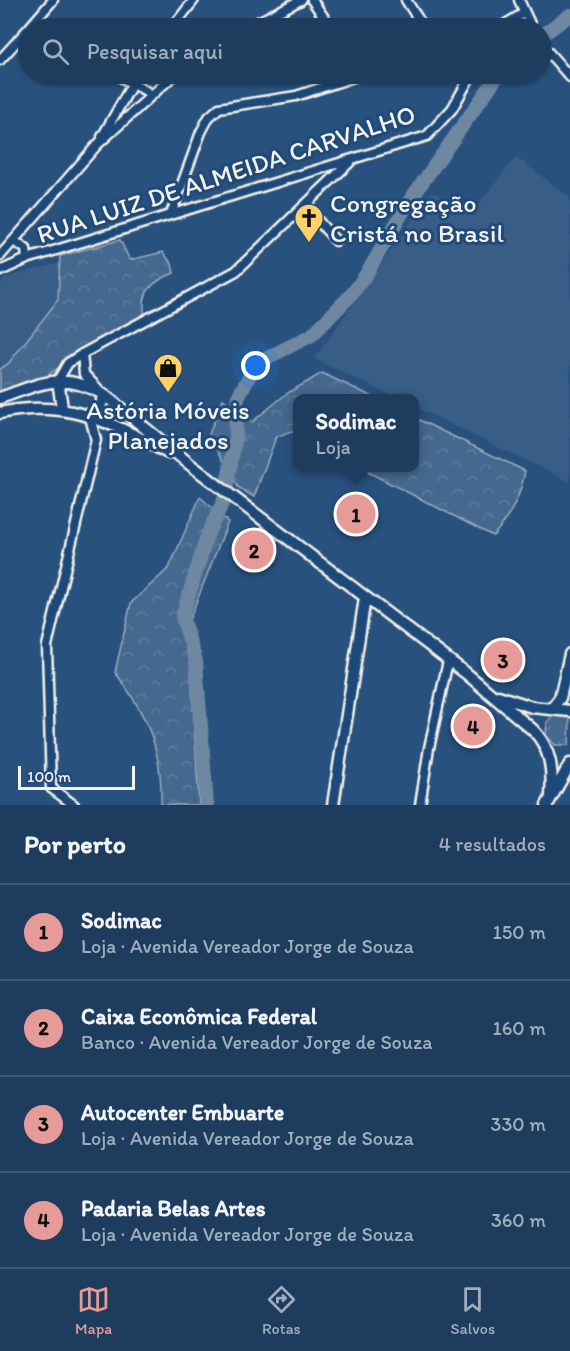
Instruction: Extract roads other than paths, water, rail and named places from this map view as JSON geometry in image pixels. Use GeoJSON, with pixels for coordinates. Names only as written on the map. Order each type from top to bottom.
{"type":"FeatureCollection","features":[{"type":"Feature","properties":{"kind":"main road"},"geometry":{"type":"LineString","coordinates":[[58,380],[62,408]]}},
{"type":"Feature","properties":{"kind":"main road"},"geometry":{"type":"LineString","coordinates":[[0,398],[58,380],[87,385],[102,394],[192,466],[489,692],[541,737],[550,757],[549,800]]}},
{"type":"Feature","properties":{"kind":"main road"},"geometry":{"type":"LineString","coordinates":[[90,417],[101,405],[102,394]]}},
{"type":"Feature","properties":{"kind":"main road"},"geometry":{"type":"LineString","coordinates":[[0,413],[41,407],[62,408],[127,431],[192,466]]}},
{"type":"Feature","properties":{"kind":"main road"},"geometry":{"type":"LineString","coordinates":[[333,805],[365,598]]}},
{"type":"Feature","properties":{"kind":"main road"},"geometry":{"type":"LineString","coordinates":[[362,618],[368,612],[380,609]]}},
{"type":"Feature","properties":{"kind":"main road"},"geometry":{"type":"LineString","coordinates":[[570,654],[570,693]]}},
{"type":"Feature","properties":{"kind":"main road"},"geometry":{"type":"LineString","coordinates":[[552,708],[560,698],[570,654]]}},
{"type":"Feature","properties":{"kind":"main road"},"geometry":{"type":"LineString","coordinates":[[489,692],[523,706],[570,711]]}},
{"type":"Feature","properties":{"kind":"main road"},"geometry":{"type":"LineString","coordinates":[[549,800],[570,764]]}},
{"type":"Feature","properties":{"kind":"street"},"geometry":{"type":"LineString","coordinates":[[40,18],[53,0]]}},
{"type":"Feature","properties":{"kind":"street"},"geometry":{"type":"LineString","coordinates":[[180,18],[194,0]]}},
{"type":"Feature","properties":{"kind":"street"},"geometry":{"type":"LineString","coordinates":[[266,18],[301,0]]}},
{"type":"Feature","properties":{"kind":"street"},"geometry":{"type":"LineString","coordinates":[[312,0],[324,18]]}},
{"type":"Feature","properties":{"kind":"street"},"geometry":{"type":"LineString","coordinates":[[406,0],[418,18]]}},
{"type":"Feature","properties":{"kind":"street"},"geometry":{"type":"LineString","coordinates":[[519,0],[527,18]]}},
{"type":"Feature","properties":{"kind":"street"},"geometry":{"type":"LineString","coordinates":[[519,18],[524,13]]}},
{"type":"Feature","properties":{"kind":"street"},"geometry":{"type":"LineString","coordinates":[[0,60],[18,42]]}},
{"type":"Feature","properties":{"kind":"street"},"geometry":{"type":"LineString","coordinates":[[552,56],[570,77]]}},
{"type":"Feature","properties":{"kind":"street"},"geometry":{"type":"LineString","coordinates":[[97,145],[131,84]]}},
{"type":"Feature","properties":{"kind":"street"},"geometry":{"type":"LineString","coordinates":[[134,84],[146,96]]}},
{"type":"Feature","properties":{"kind":"street"},"geometry":{"type":"LineString","coordinates":[[10,267],[3,254],[97,145],[146,96],[162,84]]}},
{"type":"Feature","properties":{"kind":"street"},"geometry":{"type":"LineString","coordinates":[[171,214],[201,132],[208,117],[219,108],[296,96],[331,84]]}},
{"type":"Feature","properties":{"kind":"street","name":"RUA LUIZ DE ALMEIDA CARVALHO"},"geometry":{"type":"LineString","coordinates":[[0,271],[27,259],[427,136],[452,109],[466,84]]}},
{"type":"Feature","properties":{"kind":"street"},"geometry":{"type":"LineString","coordinates":[[121,104],[132,112]]}},
{"type":"Feature","properties":{"kind":"street"},"geometry":{"type":"LineString","coordinates":[[58,380],[68,363],[82,354],[236,271],[352,160]]}},
{"type":"Feature","properties":{"kind":"street"},"geometry":{"type":"LineString","coordinates":[[304,205],[336,241]]}},
{"type":"Feature","properties":{"kind":"street"},"geometry":{"type":"LineString","coordinates":[[14,241],[26,249],[27,259]]}},
{"type":"Feature","properties":{"kind":"street"},"geometry":{"type":"LineString","coordinates":[[82,354],[84,374],[102,394]]}},
{"type":"Feature","properties":{"kind":"street"},"geometry":{"type":"LineString","coordinates":[[74,805],[51,788],[45,671],[50,629],[96,440],[90,417]]}},
{"type":"Feature","properties":{"kind":"street"},"geometry":{"type":"LineString","coordinates":[[420,805],[428,750],[448,661]]}},
{"type":"Feature","properties":{"kind":"waterway"},"geometry":{"type":"LineString","coordinates":[[552,28],[570,15]]}},
{"type":"Feature","properties":{"kind":"waterway"},"geometry":{"type":"LineString","coordinates":[[207,805],[196,661],[182,617],[208,533],[224,500],[236,436],[235,412],[239,395],[253,370],[267,358],[312,335],[352,294],[410,200],[492,84]]}},
{"type":"Feature","properties":{"kind":"place","name":"Congregação Cristá no Brasil"},"geometry":{"type":"Point","coordinates":[309,244]}},
{"type":"Feature","properties":{"kind":"place","name":"Astória Móveis Planejados"},"geometry":{"type":"Point","coordinates":[168,394]}},
{"type":"Feature","properties":{"kind":"place","name":"Sodimac"},"geometry":{"type":"Point","coordinates":[356,514]}},
{"type":"Feature","properties":{"kind":"place","name":"Caixa Econômica Federal"},"geometry":{"type":"Point","coordinates":[254,550]}},
{"type":"Feature","properties":{"kind":"place","name":"Autocenter Embuarte"},"geometry":{"type":"Point","coordinates":[503,660]}},
{"type":"Feature","properties":{"kind":"place","name":"Padaria Belas Artes"},"geometry":{"type":"Point","coordinates":[473,726]}}]}
